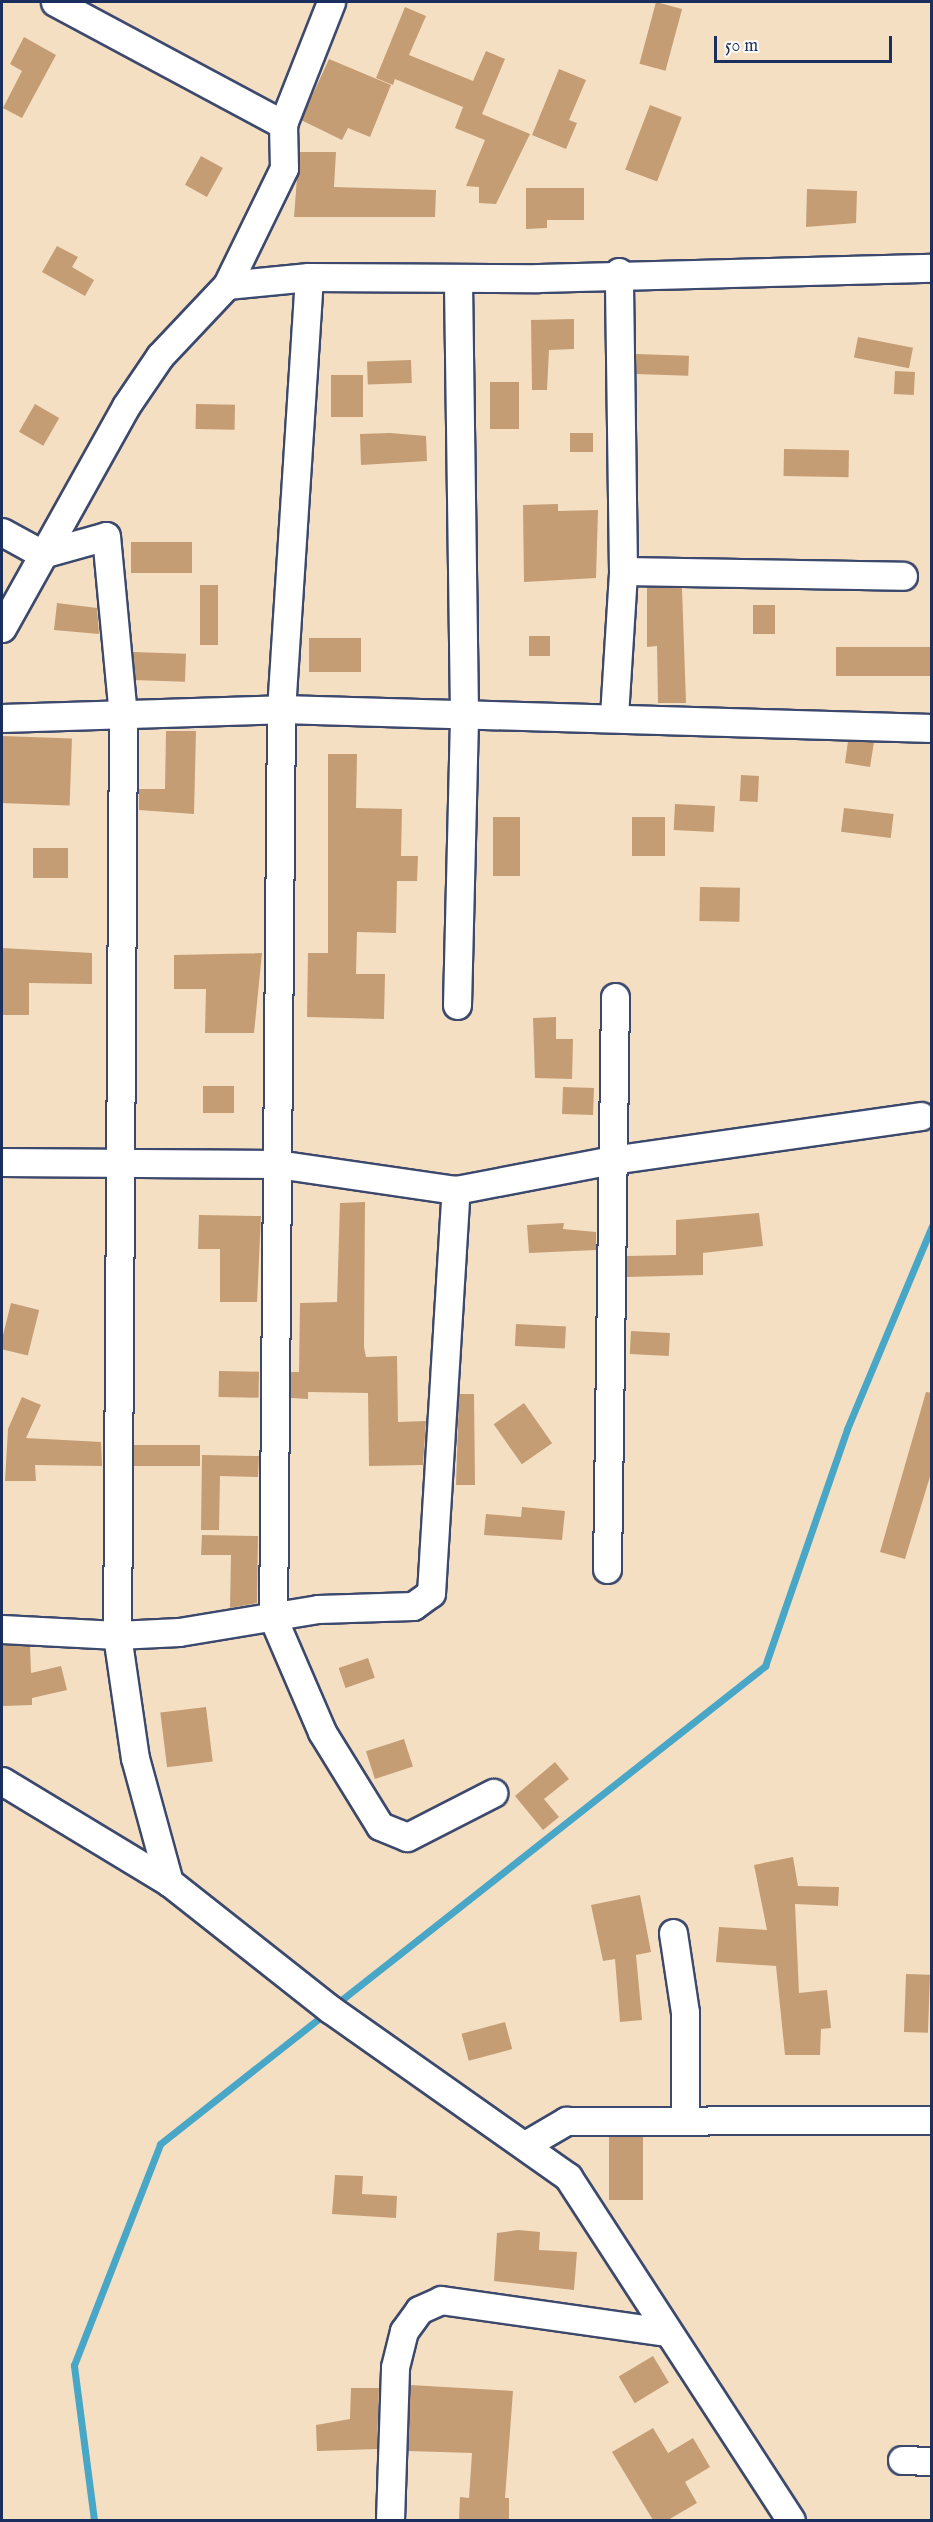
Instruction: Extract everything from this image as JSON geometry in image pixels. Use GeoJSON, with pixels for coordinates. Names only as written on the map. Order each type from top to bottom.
{"type":"FeatureCollection","features":[{"type":"Feature","properties":{"kind":"street"},"geometry":{"type":"LineString","coordinates":[[55,2],[284,124]]}},
{"type":"Feature","properties":{"kind":"street"},"geometry":{"type":"LineString","coordinates":[[2,628],[42,554],[160,356],[227,285],[284,168],[284,124],[331,2]]}},
{"type":"Feature","properties":{"kind":"street"},"geometry":{"type":"LineString","coordinates":[[227,285],[309,277],[458,278],[619,272],[832,273],[932,268]]}},
{"type":"Feature","properties":{"kind":"street"},"geometry":{"type":"LineString","coordinates":[[614,716],[623,571],[619,272]]}},
{"type":"Feature","properties":{"kind":"street"},"geometry":{"type":"LineString","coordinates":[[309,277],[281,709],[273,1618],[322,1732],[380,1826],[407,1837],[493,1793]]}},
{"type":"Feature","properties":{"kind":"street"},"geometry":{"type":"LineString","coordinates":[[456,1005],[464,712],[458,278]]}},
{"type":"Feature","properties":{"kind":"street"},"geometry":{"type":"LineString","coordinates":[[2,532],[42,554],[105,536],[123,717],[117,1635],[135,1758],[169,1882]]}},
{"type":"Feature","properties":{"kind":"street"},"geometry":{"type":"LineString","coordinates":[[623,571],[903,576]]}},
{"type":"Feature","properties":{"kind":"street"},"geometry":{"type":"LineString","coordinates":[[2,718],[123,717],[281,709],[614,716],[932,728]]}},
{"type":"Feature","properties":{"kind":"street"},"geometry":{"type":"LineString","coordinates":[[607,1569],[615,997]]}},
{"type":"Feature","properties":{"kind":"street"},"geometry":{"type":"LineString","coordinates":[[2,1162],[277,1164],[456,1190],[612,1160],[921,1116]]}},
{"type":"Feature","properties":{"kind":"street"},"geometry":{"type":"LineString","coordinates":[[2,1629],[117,1635],[273,1618],[318,1609],[413,1606],[432,1593],[450,1355],[456,1190]]}},
{"type":"Feature","properties":{"kind":"street"},"geometry":{"type":"LineString","coordinates":[[2,1781],[169,1882],[330,2009],[568,2177],[592,2208],[665,2332],[790,2520]]}},
{"type":"Feature","properties":{"kind":"street"},"geometry":{"type":"LineString","coordinates":[[673,1933],[685,2012],[685,2118]]}},
{"type":"Feature","properties":{"kind":"street"},"geometry":{"type":"LineString","coordinates":[[525,2145],[566,2121],[685,2118],[932,2120]]}},
{"type":"Feature","properties":{"kind":"street"},"geometry":{"type":"LineString","coordinates":[[390,2520],[395,2367],[404,2331],[419,2310],[441,2300],[665,2332]]}},
{"type":"Feature","properties":{"kind":"street"},"geometry":{"type":"LineString","coordinates":[[902,2460],[932,2461]]}},
{"type":"Feature","properties":{"kind":"building"},"geometry":{"type":"Polygon","coordinates":[[[656,2],[682,9],[666,71],[639,64],[656,2]]]}},
{"type":"Feature","properties":{"kind":"building"},"geometry":{"type":"Polygon","coordinates":[[[405,7],[426,16],[409,55],[473,81],[486,51],[505,59],[482,114],[530,134],[496,204],[479,203],[479,187],[466,186],[485,140],[455,128],[463,107],[395,79],[393,85],[376,78],[405,7]]]}},
{"type":"Feature","properties":{"kind":"building"},"geometry":{"type":"Polygon","coordinates":[[[24,37],[56,55],[22,118],[3,108],[22,71],[10,64],[24,37]]]}},
{"type":"Feature","properties":{"kind":"building"},"geometry":{"type":"Polygon","coordinates":[[[329,59],[391,85],[370,137],[348,128],[342,140],[301,120],[329,59]]]}},
{"type":"Feature","properties":{"kind":"building"},"geometry":{"type":"Polygon","coordinates":[[[559,69],[586,80],[569,120],[577,123],[566,149],[532,135],[559,69]]]}},
{"type":"Feature","properties":{"kind":"building"},"geometry":{"type":"Polygon","coordinates":[[[650,105],[682,117],[657,182],[625,169],[650,105]]]}},
{"type":"Feature","properties":{"kind":"building"},"geometry":{"type":"Polygon","coordinates":[[[299,152],[336,152],[334,187],[436,190],[435,217],[294,217],[299,152]]]}},
{"type":"Feature","properties":{"kind":"building"},"geometry":{"type":"Polygon","coordinates":[[[201,156],[223,168],[207,197],[185,185],[201,156]]]}},
{"type":"Feature","properties":{"kind":"building"},"geometry":{"type":"Polygon","coordinates":[[[526,188],[584,188],[584,220],[547,220],[547,228],[526,229],[526,188]]]}},
{"type":"Feature","properties":{"kind":"building"},"geometry":{"type":"Polygon","coordinates":[[[807,189],[857,191],[856,223],[806,227],[807,189]]]}},
{"type":"Feature","properties":{"kind":"building"},"geometry":{"type":"Polygon","coordinates":[[[57,246],[78,257],[72,267],[94,280],[85,296],[42,272],[57,246]]]}},
{"type":"Feature","properties":{"kind":"building"},"geometry":{"type":"Polygon","coordinates":[[[574,319],[574,349],[549,350],[547,390],[532,390],[531,320],[574,319]]]}},
{"type":"Feature","properties":{"kind":"building"},"geometry":{"type":"Polygon","coordinates":[[[858,337],[913,348],[909,368],[854,358],[858,337]]]}},
{"type":"Feature","properties":{"kind":"building"},"geometry":{"type":"Polygon","coordinates":[[[636,354],[689,356],[688,376],[635,374],[636,354]]]}},
{"type":"Feature","properties":{"kind":"building"},"geometry":{"type":"Polygon","coordinates":[[[411,360],[412,383],[368,385],[367,362],[411,360]]]}},
{"type":"Feature","properties":{"kind":"building"},"geometry":{"type":"Polygon","coordinates":[[[895,371],[915,372],[914,395],[894,394],[895,371]]]}},
{"type":"Feature","properties":{"kind":"building"},"geometry":{"type":"Polygon","coordinates":[[[331,375],[363,375],[363,417],[331,417],[331,375]]]}},
{"type":"Feature","properties":{"kind":"building"},"geometry":{"type":"Polygon","coordinates":[[[490,382],[519,382],[519,429],[490,429],[490,382]]]}},
{"type":"Feature","properties":{"kind":"building"},"geometry":{"type":"Polygon","coordinates":[[[35,404],[59,418],[43,446],[19,432],[35,404]]]}},
{"type":"Feature","properties":{"kind":"building"},"geometry":{"type":"Polygon","coordinates":[[[196,404],[235,405],[235,430],[196,429],[196,404]]]}},
{"type":"Feature","properties":{"kind":"building"},"geometry":{"type":"Polygon","coordinates":[[[390,433],[426,436],[427,461],[361,465],[360,434],[390,433]]]}},
{"type":"Feature","properties":{"kind":"building"},"geometry":{"type":"Polygon","coordinates":[[[570,433],[593,433],[593,452],[570,452],[570,433]]]}},
{"type":"Feature","properties":{"kind":"building"},"geometry":{"type":"Polygon","coordinates":[[[784,449],[849,450],[849,477],[784,476],[784,449]]]}},
{"type":"Feature","properties":{"kind":"building"},"geometry":{"type":"Polygon","coordinates":[[[558,504],[558,511],[598,510],[596,578],[524,582],[523,505],[558,504]]]}},
{"type":"Feature","properties":{"kind":"building"},"geometry":{"type":"Polygon","coordinates":[[[131,542],[192,542],[192,573],[131,573],[131,542]]]}},
{"type":"Feature","properties":{"kind":"building"},"geometry":{"type":"Polygon","coordinates":[[[200,585],[218,585],[218,645],[200,645],[200,585]]]}},
{"type":"Feature","properties":{"kind":"building"},"geometry":{"type":"Polygon","coordinates":[[[647,587],[682,588],[686,703],[658,703],[657,646],[647,647],[647,587]]]}},
{"type":"Feature","properties":{"kind":"building"},"geometry":{"type":"Polygon","coordinates":[[[57,603],[97,608],[99,634],[54,630],[57,603]]]}},
{"type":"Feature","properties":{"kind":"building"},"geometry":{"type":"Polygon","coordinates":[[[753,605],[775,605],[775,634],[753,634],[753,605]]]}},
{"type":"Feature","properties":{"kind":"building"},"geometry":{"type":"Polygon","coordinates":[[[529,636],[550,636],[550,656],[529,656],[529,636]]]}},
{"type":"Feature","properties":{"kind":"building"},"geometry":{"type":"Polygon","coordinates":[[[309,638],[361,638],[361,672],[309,672],[309,638]]]}},
{"type":"Feature","properties":{"kind":"building"},"geometry":{"type":"Polygon","coordinates":[[[836,647],[932,647],[932,676],[836,676],[836,647]]]}},
{"type":"Feature","properties":{"kind":"building"},"geometry":{"type":"Polygon","coordinates":[[[133,652],[186,654],[185,682],[132,680],[133,652]]]}},
{"type":"Feature","properties":{"kind":"building"},"geometry":{"type":"Polygon","coordinates":[[[166,731],[196,731],[194,814],[139,810],[139,789],[165,789],[166,731]]]}},
{"type":"Feature","properties":{"kind":"building"},"geometry":{"type":"Polygon","coordinates":[[[2,736],[72,738],[70,805],[2,803],[2,736]]]}},
{"type":"Feature","properties":{"kind":"building"},"geometry":{"type":"Polygon","coordinates":[[[848,741],[874,742],[870,767],[845,763],[848,741]]]}},
{"type":"Feature","properties":{"kind":"building"},"geometry":{"type":"Polygon","coordinates":[[[328,754],[357,754],[356,808],[402,809],[401,856],[418,856],[417,881],[397,881],[396,933],[357,932],[356,974],[385,974],[384,1019],[307,1017],[308,953],[328,953],[328,754]]]}},
{"type":"Feature","properties":{"kind":"building"},"geometry":{"type":"Polygon","coordinates":[[[741,775],[759,776],[758,802],[740,801],[741,775]]]}},
{"type":"Feature","properties":{"kind":"building"},"geometry":{"type":"Polygon","coordinates":[[[675,804],[715,806],[714,832],[674,830],[675,804]]]}},
{"type":"Feature","properties":{"kind":"building"},"geometry":{"type":"Polygon","coordinates":[[[844,808],[894,814],[891,838],[841,832],[844,808]]]}},
{"type":"Feature","properties":{"kind":"building"},"geometry":{"type":"Polygon","coordinates":[[[493,817],[520,817],[520,876],[493,876],[493,817]]]}},
{"type":"Feature","properties":{"kind":"building"},"geometry":{"type":"Polygon","coordinates":[[[632,817],[665,817],[665,856],[632,856],[632,817]]]}},
{"type":"Feature","properties":{"kind":"building"},"geometry":{"type":"Polygon","coordinates":[[[33,848],[68,848],[68,878],[33,878],[33,848]]]}},
{"type":"Feature","properties":{"kind":"building"},"geometry":{"type":"Polygon","coordinates":[[[700,887],[740,888],[739,922],[699,921],[700,887]]]}},
{"type":"Feature","properties":{"kind":"building"},"geometry":{"type":"Polygon","coordinates":[[[2,948],[92,953],[92,984],[29,983],[29,1015],[2,1015],[2,948]]]}},
{"type":"Feature","properties":{"kind":"building"},"geometry":{"type":"Polygon","coordinates":[[[262,953],[254,1033],[205,1033],[206,989],[174,989],[174,955],[262,953]]]}},
{"type":"Feature","properties":{"kind":"building"},"geometry":{"type":"Polygon","coordinates":[[[556,1017],[556,1039],[573,1039],[572,1079],[535,1078],[533,1018],[556,1017]]]}},
{"type":"Feature","properties":{"kind":"building"},"geometry":{"type":"Polygon","coordinates":[[[203,1086],[234,1086],[234,1113],[203,1113],[203,1086]]]}},
{"type":"Feature","properties":{"kind":"building"},"geometry":{"type":"Polygon","coordinates":[[[563,1087],[594,1088],[593,1115],[562,1114],[563,1087]]]}},
{"type":"Feature","properties":{"kind":"building"},"geometry":{"type":"Polygon","coordinates":[[[365,1202],[364,1347],[366,1357],[397,1356],[398,1422],[426,1421],[423,1465],[369,1466],[368,1393],[308,1392],[308,1399],[291,1398],[291,1372],[299,1372],[300,1303],[337,1302],[340,1203],[365,1202]]]}},
{"type":"Feature","properties":{"kind":"building"},"geometry":{"type":"Polygon","coordinates":[[[759,1213],[763,1246],[703,1253],[703,1275],[627,1277],[627,1256],[676,1255],[676,1220],[759,1213]]]}},
{"type":"Feature","properties":{"kind":"building"},"geometry":{"type":"Polygon","coordinates":[[[199,1215],[261,1216],[257,1302],[220,1302],[220,1249],[198,1249],[199,1215]]]}},
{"type":"Feature","properties":{"kind":"building"},"geometry":{"type":"Polygon","coordinates":[[[564,1223],[563,1229],[596,1232],[596,1250],[529,1253],[527,1225],[564,1223]]]}},
{"type":"Feature","properties":{"kind":"building"},"geometry":{"type":"Polygon","coordinates":[[[11,1303],[39,1310],[28,1356],[2,1349],[2,1339],[11,1303]]]}},
{"type":"Feature","properties":{"kind":"building"},"geometry":{"type":"Polygon","coordinates":[[[516,1324],[566,1327],[565,1349],[515,1346],[516,1324]]]}},
{"type":"Feature","properties":{"kind":"building"},"geometry":{"type":"Polygon","coordinates":[[[631,1331],[670,1333],[669,1356],[630,1354],[631,1331]]]}},
{"type":"Feature","properties":{"kind":"building"},"geometry":{"type":"Polygon","coordinates":[[[219,1371],[259,1372],[259,1398],[219,1397],[219,1371]]]}},
{"type":"Feature","properties":{"kind":"building"},"geometry":{"type":"Polygon","coordinates":[[[926,1392],[932,1393],[932,1470],[905,1559],[880,1552],[926,1392]]]}},
{"type":"Feature","properties":{"kind":"building"},"geometry":{"type":"Polygon","coordinates":[[[459,1394],[474,1394],[475,1485],[456,1485],[459,1394]]]}},
{"type":"Feature","properties":{"kind":"building"},"geometry":{"type":"Polygon","coordinates":[[[22,1397],[41,1405],[26,1438],[101,1442],[102,1466],[35,1465],[36,1481],[5,1481],[8,1429],[22,1397]]]}},
{"type":"Feature","properties":{"kind":"building"},"geometry":{"type":"Polygon","coordinates":[[[524,1403],[552,1443],[522,1464],[494,1424],[524,1403]]]}},
{"type":"Feature","properties":{"kind":"building"},"geometry":{"type":"Polygon","coordinates":[[[134,1445],[200,1445],[200,1466],[134,1466],[134,1445]]]}},
{"type":"Feature","properties":{"kind":"building"},"geometry":{"type":"Polygon","coordinates":[[[202,1455],[259,1456],[258,1477],[220,1476],[219,1530],[201,1530],[202,1455]]]}},
{"type":"Feature","properties":{"kind":"building"},"geometry":{"type":"Polygon","coordinates":[[[522,1507],[565,1511],[562,1540],[484,1535],[486,1514],[521,1517],[522,1507]]]}},
{"type":"Feature","properties":{"kind":"building"},"geometry":{"type":"Polygon","coordinates":[[[202,1535],[258,1536],[257,1603],[230,1608],[231,1555],[201,1555],[202,1535]]]}},
{"type":"Feature","properties":{"kind":"building"},"geometry":{"type":"Polygon","coordinates":[[[2,1645],[30,1646],[31,1673],[61,1666],[67,1690],[32,1698],[32,1705],[2,1706],[2,1645]]]}},
{"type":"Feature","properties":{"kind":"building"},"geometry":{"type":"Polygon","coordinates":[[[368,1658],[375,1678],[346,1688],[339,1668],[368,1658]]]}},
{"type":"Feature","properties":{"kind":"building"},"geometry":{"type":"Polygon","coordinates":[[[206,1707],[213,1762],[167,1767],[160,1713],[206,1707]]]}},
{"type":"Feature","properties":{"kind":"building"},"geometry":{"type":"Polygon","coordinates":[[[404,1739],[413,1767],[375,1779],[366,1751],[404,1739]]]}},
{"type":"Feature","properties":{"kind":"building"},"geometry":{"type":"Polygon","coordinates":[[[555,1762],[569,1779],[544,1799],[559,1817],[543,1830],[515,1796],[555,1762]]]}},
{"type":"Feature","properties":{"kind":"building"},"geometry":{"type":"Polygon","coordinates":[[[793,1857],[798,1886],[839,1887],[838,1906],[795,1904],[799,1993],[827,1990],[831,2028],[821,2029],[820,2055],[785,2055],[776,1966],[716,1962],[719,1927],[767,1930],[754,1865],[793,1857]]]}},
{"type":"Feature","properties":{"kind":"building"},"geometry":{"type":"Polygon","coordinates":[[[640,1895],[651,1952],[636,1955],[642,2020],[620,2022],[615,1959],[603,1961],[591,1905],[640,1895]]]}},
{"type":"Feature","properties":{"kind":"building"},"geometry":{"type":"Polygon","coordinates":[[[906,1974],[930,1975],[928,2033],[904,2032],[906,1974]]]}},
{"type":"Feature","properties":{"kind":"building"},"geometry":{"type":"Polygon","coordinates":[[[505,2022],[512,2049],[469,2061],[462,2034],[505,2022]]]}},
{"type":"Feature","properties":{"kind":"building"},"geometry":{"type":"Polygon","coordinates":[[[609,2137],[643,2137],[643,2200],[609,2200],[609,2137]]]}},
{"type":"Feature","properties":{"kind":"building"},"geometry":{"type":"Polygon","coordinates":[[[335,2175],[363,2176],[362,2194],[397,2196],[396,2218],[332,2214],[335,2175]]]}},
{"type":"Feature","properties":{"kind":"building"},"geometry":{"type":"Polygon","coordinates":[[[518,2230],[540,2232],[539,2250],[577,2252],[574,2290],[494,2281],[497,2233],[518,2230]]]}},
{"type":"Feature","properties":{"kind":"building"},"geometry":{"type":"Polygon","coordinates":[[[653,2356],[669,2383],[635,2403],[619,2377],[653,2356]]]}},
{"type":"Feature","properties":{"kind":"building"},"geometry":{"type":"Polygon","coordinates":[[[410,2385],[513,2391],[505,2498],[509,2498],[509,2520],[459,2520],[460,2497],[469,2498],[472,2453],[408,2451],[410,2385]]]}},
{"type":"Feature","properties":{"kind":"building"},"geometry":{"type":"Polygon","coordinates":[[[351,2388],[379,2388],[377,2449],[317,2451],[316,2425],[350,2419],[351,2388]]]}},
{"type":"Feature","properties":{"kind":"building"},"geometry":{"type":"Polygon","coordinates":[[[653,2428],[668,2453],[693,2438],[710,2467],[685,2482],[697,2503],[668,2520],[653,2520],[612,2452],[653,2428]]]}},
{"type":"Feature","properties":{"kind":"waterway"},"geometry":{"type":"LineString","coordinates":[[335,2005],[765,1666],[847,1429],[932,1226]]}},
{"type":"Feature","properties":{"kind":"waterway"},"geometry":{"type":"LineString","coordinates":[[94,2520],[74,2365],[160,2144],[327,2012]]}}]}
